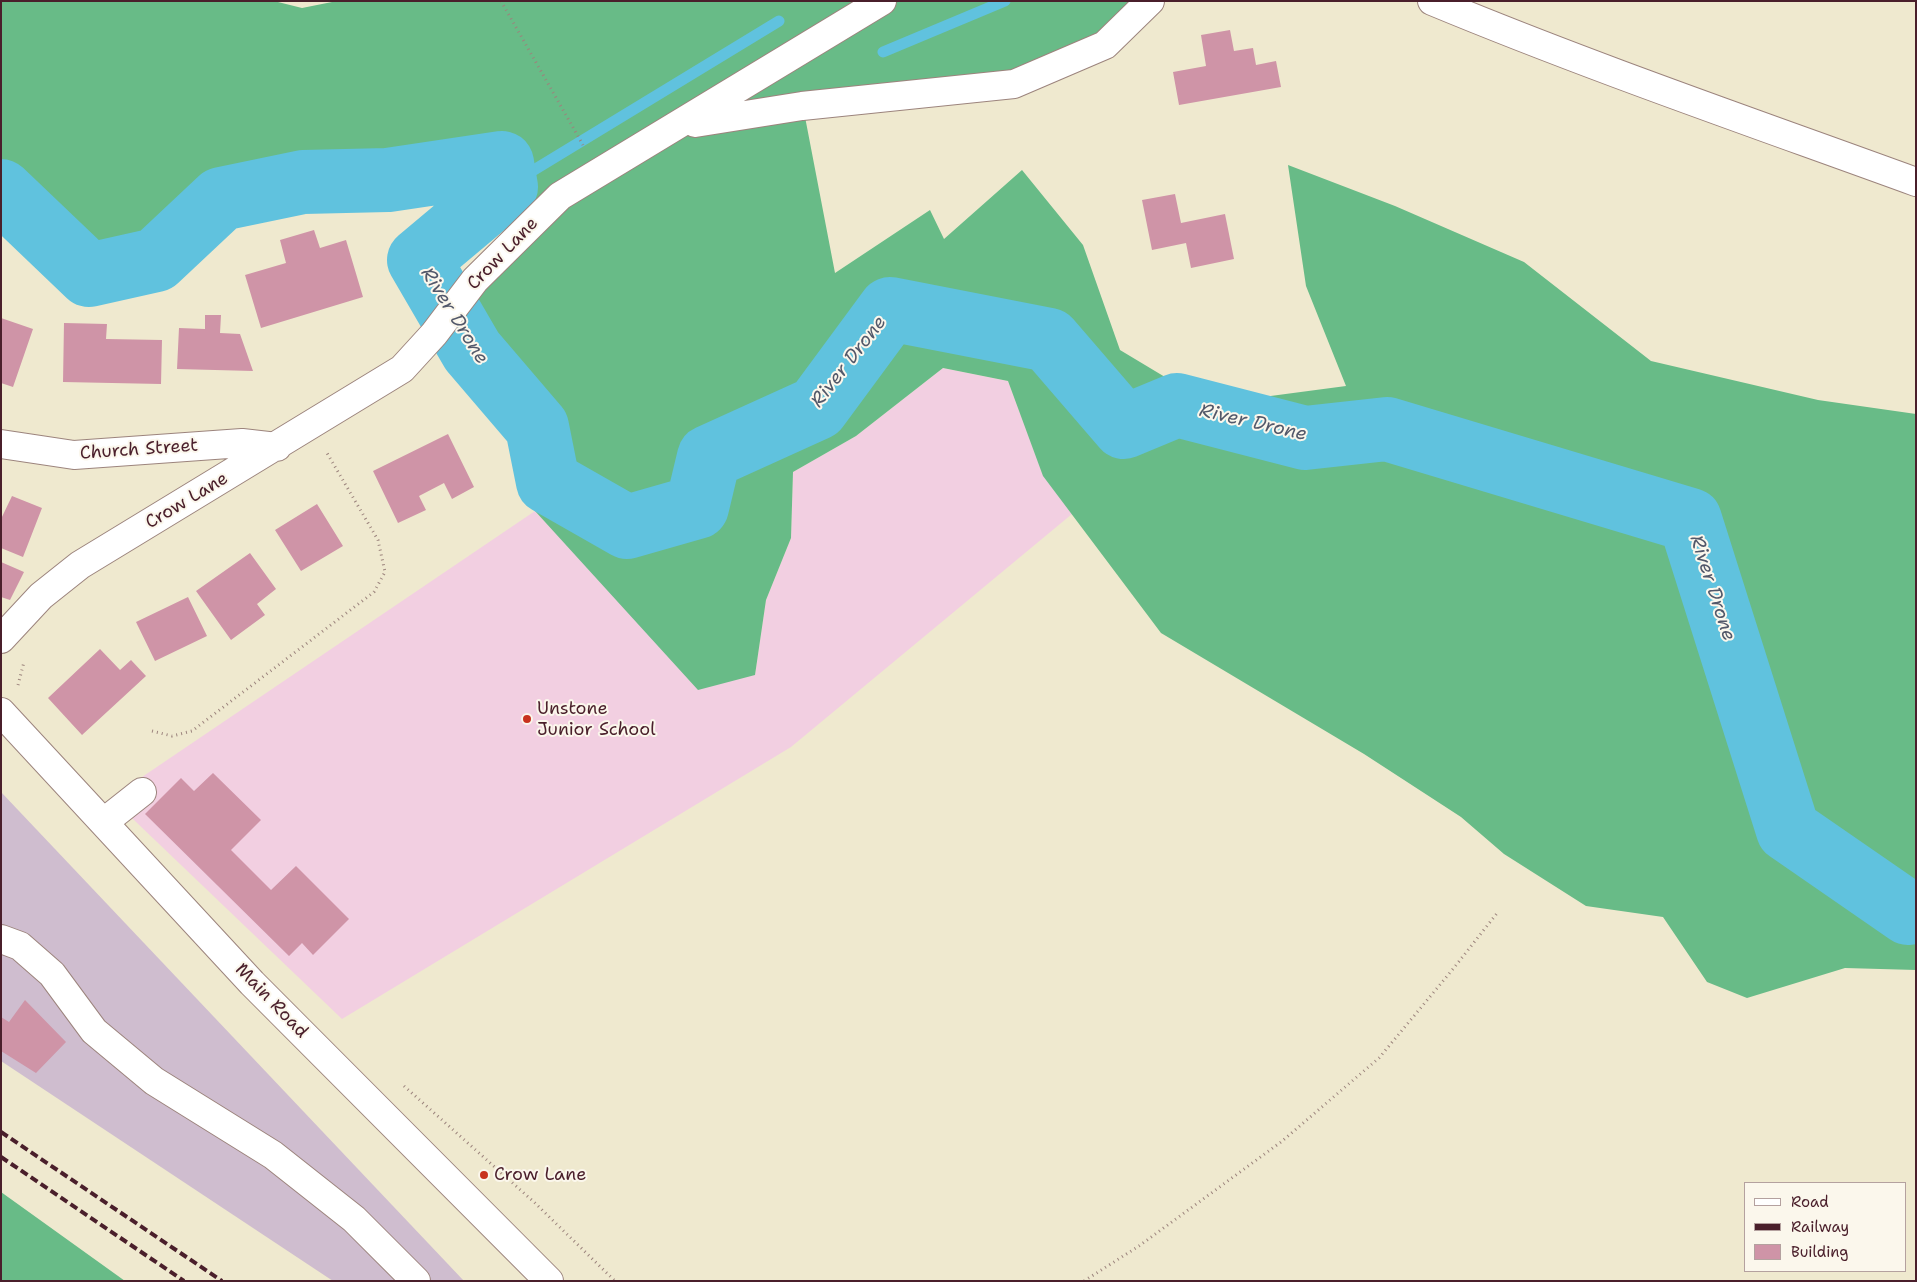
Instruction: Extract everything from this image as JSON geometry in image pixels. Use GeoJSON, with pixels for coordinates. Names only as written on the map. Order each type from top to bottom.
{"type":"FeatureCollection","features":[{"type":"Feature","properties":{"kind":"street","name":"Crow Lane"},"geometry":{"type":"LineString","coordinates":[[1,638],[40,596],[80,565],[402,370],[434,334],[475,280],[560,196],[628,153],[681,125],[882,1]]}},
{"type":"Feature","properties":{"kind":"street"},"geometry":{"type":"LineString","coordinates":[[681,125],[802,106],[1014,84],[1105,45],[1150,1]]}},
{"type":"Feature","properties":{"kind":"street"},"geometry":{"type":"LineString","coordinates":[[1432,1],[1504,32],[1916,182]]}},
{"type":"Feature","properties":{"kind":"street","name":"Church Street"},"geometry":{"type":"LineString","coordinates":[[1,444],[74,455],[242,444],[277,447]]}},
{"type":"Feature","properties":{"kind":"street","name":"Main Road"},"geometry":{"type":"LineString","coordinates":[[1,712],[252,983],[550,1281]]}},
{"type":"Feature","properties":{"kind":"street"},"geometry":{"type":"LineString","coordinates":[[104,822],[142,792]]}},
{"type":"Feature","properties":{"kind":"street"},"geometry":{"type":"LineString","coordinates":[[1,939],[20,946],[52,974],[94,1031],[146,1075],[273,1155],[354,1219],[416,1281]]}},
{"type":"Feature","properties":{"kind":"path"},"geometry":{"type":"LineString","coordinates":[[501,1],[599,172]]}},
{"type":"Feature","properties":{"kind":"path"},"geometry":{"type":"LineString","coordinates":[[152,731],[172,736],[192,732],[374,592],[385,572],[378,540],[312,426]]}},
{"type":"Feature","properties":{"kind":"path"},"geometry":{"type":"LineString","coordinates":[[1084,1281],[1139,1246],[1281,1142],[1379,1058],[1498,912]]}},
{"type":"Feature","properties":{"kind":"shaded area","name":"Unstone Junior School"},"geometry":{"type":"Polygon","coordinates":[[[943,368],[1008,381],[1043,475],[1072,514],[791,747],[342,1019],[111,798],[535,511],[638,620],[755,675],[766,600],[791,538],[793,472],[856,436],[943,368]]]}},
{"type":"Feature","properties":{"kind":"shaded area"},"geometry":{"type":"Polygon","coordinates":[[[1,792],[464,1281],[333,1281],[1,1061],[1,792]]]}},
{"type":"Feature","properties":{"kind":"green space"},"geometry":{"type":"Polygon","coordinates":[[[1,1],[274,1],[302,8],[337,1],[1150,1],[1109,28],[1016,75],[801,96],[835,273],[930,210],[944,239],[1022,170],[1083,245],[1120,350],[1165,377],[1263,397],[1346,386],[1306,286],[1288,165],[1395,206],[1524,262],[1651,361],[1818,400],[1916,414],[1916,970],[1845,968],[1747,998],[1707,982],[1663,917],[1586,906],[1504,854],[1461,817],[1364,754],[1161,633],[1043,476],[1008,381],[943,368],[856,436],[793,472],[791,538],[766,600],[755,675],[698,690],[535,511],[467,329],[520,188],[506,157],[388,171],[306,176],[219,193],[151,254],[108,273],[8,187],[1,185],[1,1]]]}},
{"type":"Feature","properties":{"kind":"green space"},"geometry":{"type":"Polygon","coordinates":[[[1,1192],[125,1281],[1,1281],[1,1192]]]}},
{"type":"Feature","properties":{"kind":"building"},"geometry":{"type":"Polygon","coordinates":[[[1230,30],[1234,51],[1253,48],[1256,65],[1276,61],[1281,87],[1179,105],[1173,72],[1206,66],[1201,35],[1230,30]]]}},
{"type":"Feature","properties":{"kind":"building"},"geometry":{"type":"Polygon","coordinates":[[[1175,194],[1181,223],[1225,214],[1234,259],[1191,268],[1186,243],[1152,250],[1142,200],[1175,194]]]}},
{"type":"Feature","properties":{"kind":"building"},"geometry":{"type":"Polygon","coordinates":[[[314,230],[320,248],[346,240],[363,297],[261,328],[245,275],[286,263],[280,240],[314,230]]]}},
{"type":"Feature","properties":{"kind":"building"},"geometry":{"type":"Polygon","coordinates":[[[205,315],[221,315],[220,333],[240,334],[253,371],[177,369],[179,328],[205,329],[205,315]]]}},
{"type":"Feature","properties":{"kind":"building"},"geometry":{"type":"Polygon","coordinates":[[[1,318],[33,329],[13,387],[1,383],[1,318]]]}},
{"type":"Feature","properties":{"kind":"building"},"geometry":{"type":"Polygon","coordinates":[[[64,323],[107,324],[106,339],[162,340],[161,384],[63,382],[64,323]]]}},
{"type":"Feature","properties":{"kind":"building"},"geometry":{"type":"Polygon","coordinates":[[[448,434],[474,487],[452,499],[444,483],[419,496],[426,510],[398,523],[373,471],[448,434]]]}},
{"type":"Feature","properties":{"kind":"building"},"geometry":{"type":"Polygon","coordinates":[[[12,496],[42,508],[23,557],[1,548],[1,519],[12,496]]]}},
{"type":"Feature","properties":{"kind":"building"},"geometry":{"type":"Polygon","coordinates":[[[317,504],[343,546],[301,571],[275,530],[317,504]]]}},
{"type":"Feature","properties":{"kind":"building"},"geometry":{"type":"Polygon","coordinates":[[[250,553],[276,589],[257,604],[265,615],[231,640],[196,591],[250,553]]]}},
{"type":"Feature","properties":{"kind":"building"},"geometry":{"type":"Polygon","coordinates":[[[1,562],[24,572],[10,600],[1,597],[1,562]]]}},
{"type":"Feature","properties":{"kind":"building"},"geometry":{"type":"Polygon","coordinates":[[[188,597],[207,636],[155,661],[136,622],[188,597]]]}},
{"type":"Feature","properties":{"kind":"building"},"geometry":{"type":"Polygon","coordinates":[[[100,649],[120,670],[131,660],[146,676],[82,735],[48,698],[100,649]]]}},
{"type":"Feature","properties":{"kind":"building"},"geometry":{"type":"Polygon","coordinates":[[[213,773],[261,820],[231,850],[271,890],[296,866],[349,919],[313,955],[302,943],[289,956],[145,814],[181,778],[194,791],[213,773]]]}},
{"type":"Feature","properties":{"kind":"building"},"geometry":{"type":"Polygon","coordinates":[[[25,1000],[66,1042],[36,1073],[1,1051],[1,1017],[9,1022],[25,1000]]]}},
{"type":"Feature","properties":{"kind":"waterway"},"geometry":{"type":"LineString","coordinates":[[883,52],[1005,1]]}},
{"type":"Feature","properties":{"kind":"waterway"},"geometry":{"type":"LineString","coordinates":[[506,187],[779,21]]}},
{"type":"Feature","properties":{"kind":"waterway","name":"River Drone"},"geometry":{"type":"LineString","coordinates":[[1,191],[89,275],[156,260],[221,199],[303,182],[388,180],[502,163],[506,187],[419,260],[472,351],[537,427],[548,482],[627,527],[697,507],[709,457],[817,408],[890,309],[1049,340],[1124,427],[1177,405],[1305,438],[1387,429],[1690,520],[1788,830],[1908,913],[1916,912]]}},
{"type":"Feature","properties":{"kind":"railway"},"geometry":{"type":"LineString","coordinates":[[1,1132],[222,1281]]}},
{"type":"Feature","properties":{"kind":"railway"},"geometry":{"type":"LineString","coordinates":[[1,1157],[184,1281]]}},
{"type":"Feature","properties":{"kind":"place","name":"Unstone Junior School"},"geometry":{"type":"Point","coordinates":[527,719]}},
{"type":"Feature","properties":{"kind":"place","name":"Crow Lane"},"geometry":{"type":"Point","coordinates":[484,1175]}}]}
